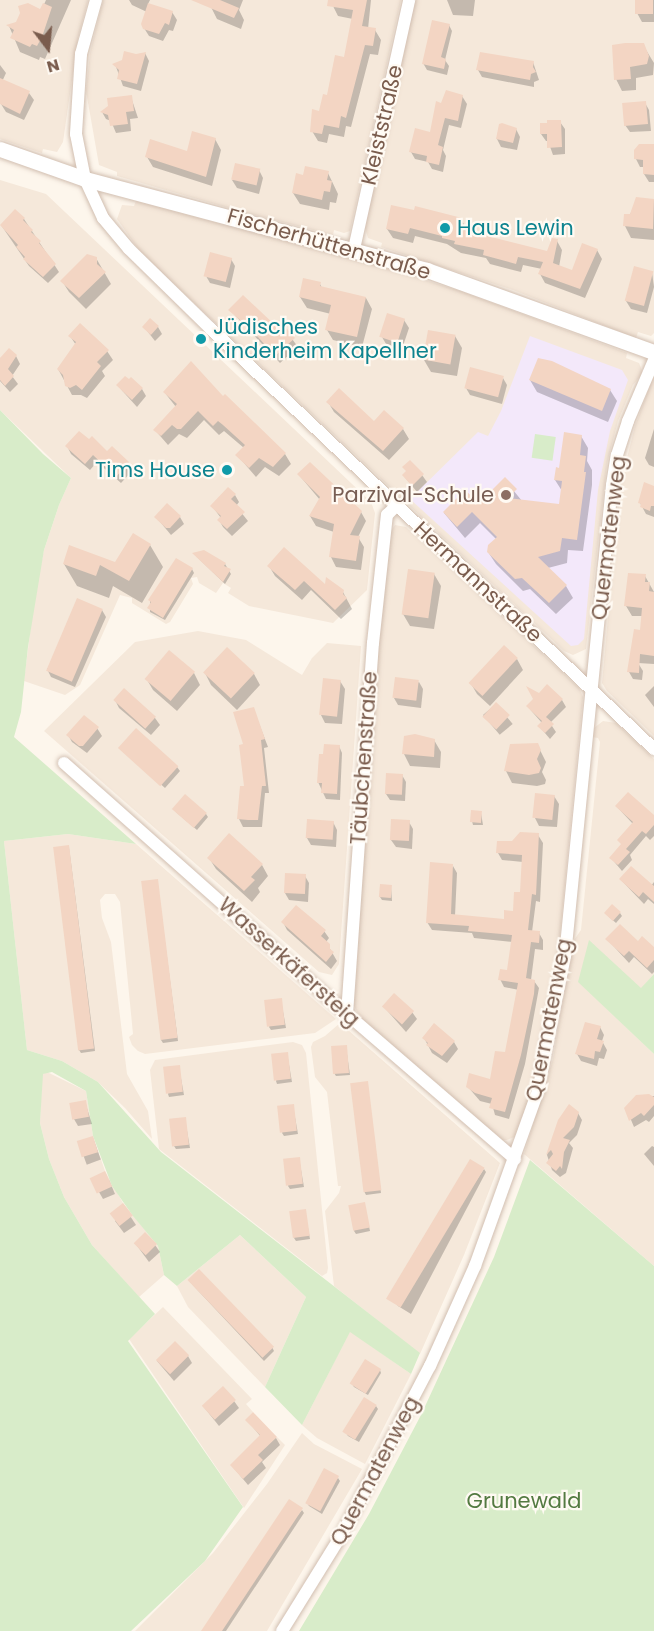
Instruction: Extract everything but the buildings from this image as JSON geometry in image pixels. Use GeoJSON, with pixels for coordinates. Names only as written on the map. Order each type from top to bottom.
{"type":"FeatureCollection","features":[{"type":"Feature","properties":{"kind":"street","name":"Hermannstraße"},"geometry":{"type":"LineString","coordinates":[[96,0],[81,54],[76,134],[84,179],[103,218],[132,251],[396,506],[654,749]]}},
{"type":"Feature","properties":{"kind":"street","name":"Kleiststraße"},"geometry":{"type":"LineString","coordinates":[[354,249],[409,0]]}},
{"type":"Feature","properties":{"kind":"street","name":"Fischerhüttenstraße"},"geometry":{"type":"LineString","coordinates":[[0,149],[84,179],[354,249],[459,281],[654,352]]}},
{"type":"Feature","properties":{"kind":"street","name":"Quermatenweg"},"geometry":{"type":"LineString","coordinates":[[282,1631],[341,1536],[430,1366],[475,1266],[538,1091],[565,957],[617,456],[628,421],[654,360]]}},
{"type":"Feature","properties":{"kind":"street","name":"Täubchenstraße"},"geometry":{"type":"LineString","coordinates":[[347,1014],[373,643],[387,515],[396,506]]}},
{"type":"Feature","properties":{"kind":"street","name":"Wasserkäfersteig"},"geometry":{"type":"LineString","coordinates":[[64,763],[347,1014],[515,1159]]}},
{"type":"Feature","properties":{"kind":"shaded area"},"geometry":{"type":"Polygon","coordinates":[[[0,0],[88,0],[78,38],[63,142],[57,152],[43,149],[42,153],[0,139],[0,0]]]}},
{"type":"Feature","properties":{"kind":"shaded area"},"geometry":{"type":"Polygon","coordinates":[[[103,0],[401,0],[350,231],[344,233],[334,230],[333,235],[236,210],[117,176],[117,172],[99,165],[86,91],[90,53],[103,0]]]}},
{"type":"Feature","properties":{"kind":"shaded area"},"geometry":{"type":"Polygon","coordinates":[[[415,0],[654,0],[654,333],[651,336],[638,332],[636,338],[513,290],[381,247],[382,243],[368,238],[365,228],[415,0]]]}},
{"type":"Feature","properties":{"kind":"shaded area"},"geometry":{"type":"Polygon","coordinates":[[[0,180],[46,194],[371,502],[375,513],[367,590],[333,623],[249,606],[228,593],[231,588],[223,583],[216,593],[199,583],[197,577],[191,578],[193,584],[170,622],[166,624],[132,603],[132,598],[120,595],[80,685],[65,695],[24,681],[35,593],[44,550],[71,478],[0,410],[0,180]]]}},
{"type":"Feature","properties":{"kind":"shaded area"},"geometry":{"type":"Polygon","coordinates":[[[136,201],[386,268],[460,291],[627,353],[626,358],[639,363],[643,373],[633,385],[618,421],[607,463],[586,649],[573,655],[564,651],[141,253],[117,219],[122,205],[134,206],[136,201]]]}},
{"type":"Feature","properties":{"kind":"shaded area","name":"Parzival-Schule"},"geometry":{"type":"Polygon","coordinates":[[[530,336],[622,370],[628,380],[610,431],[598,490],[584,639],[578,645],[571,646],[410,499],[478,432],[488,436],[501,411],[530,336]]]}},
{"type":"Feature","properties":{"kind":"shaded area"},"geometry":{"type":"Polygon","coordinates":[[[654,375],[654,736],[607,691],[602,683],[620,486],[635,426],[654,375]]]}},
{"type":"Feature","properties":{"kind":"shaded area"},"geometry":{"type":"Polygon","coordinates":[[[395,525],[406,527],[579,688],[583,697],[556,975],[533,1088],[517,1136],[507,1140],[502,1140],[360,1017],[354,1006],[374,695],[391,531],[395,525]]]}},
{"type":"Feature","properties":{"kind":"shaded area"},"geometry":{"type":"Polygon","coordinates":[[[198,631],[246,640],[302,675],[312,658],[327,643],[361,646],[339,964],[332,975],[319,972],[44,731],[135,642],[198,631]]]}},
{"type":"Feature","properties":{"kind":"shaded area"},"geometry":{"type":"Polygon","coordinates":[[[603,721],[616,723],[654,759],[654,974],[641,989],[578,981],[654,1054],[654,1266],[524,1154],[553,1059],[572,943],[581,930],[600,742],[598,738],[592,737],[594,728],[603,721]]]}},
{"type":"Feature","properties":{"kind":"shaded area"},"geometry":{"type":"Polygon","coordinates":[[[68,834],[136,844],[336,1019],[315,1033],[145,1054],[138,1051],[132,1045],[129,1037],[133,1034],[120,902],[115,894],[105,894],[100,900],[102,918],[111,942],[127,1074],[148,1111],[152,1139],[98,1082],[62,1061],[27,1050],[4,841],[68,834]]]}},
{"type":"Feature","properties":{"kind":"shaded area"},"geometry":{"type":"Polygon","coordinates":[[[340,1023],[500,1163],[464,1255],[420,1354],[334,1286],[325,1211],[339,1193],[341,1186],[338,1186],[327,1092],[315,1077],[311,1047],[313,1042],[325,1036],[340,1023]]]}},
{"type":"Feature","properties":{"kind":"shaded area"},"geometry":{"type":"Polygon","coordinates":[[[293,1042],[302,1045],[306,1053],[328,1268],[327,1273],[322,1276],[159,1149],[150,1070],[155,1060],[293,1042]]]}},
{"type":"Feature","properties":{"kind":"shaded area"},"geometry":{"type":"Polygon","coordinates":[[[47,1072],[86,1091],[93,1136],[105,1171],[123,1203],[158,1246],[164,1275],[139,1297],[92,1245],[64,1197],[49,1159],[40,1123],[42,1074],[47,1072]]]}},
{"type":"Feature","properties":{"kind":"shaded area"},"geometry":{"type":"Polygon","coordinates":[[[240,1235],[306,1297],[265,1387],[188,1307],[177,1286],[240,1235]]]}},
{"type":"Feature","properties":{"kind":"shaded area"},"geometry":{"type":"Polygon","coordinates":[[[163,1307],[252,1399],[246,1404],[253,1412],[246,1420],[269,1444],[277,1437],[285,1445],[244,1508],[129,1339],[163,1307]]]}},
{"type":"Feature","properties":{"kind":"shaded area"},"geometry":{"type":"Polygon","coordinates":[[[350,1331],[411,1374],[365,1464],[317,1438],[302,1425],[350,1331]]]}},
{"type":"Feature","properties":{"kind":"shaded area"},"geometry":{"type":"Polygon","coordinates":[[[302,1433],[314,1444],[362,1469],[267,1631],[135,1631],[213,1553],[267,1484],[302,1433]]]}},
{"type":"Feature","properties":{"kind":"green space"},"geometry":{"type":"Polygon","coordinates":[[[0,410],[43,454],[71,478],[44,550],[28,647],[21,712],[14,737],[136,844],[68,834],[4,841],[27,1050],[62,1061],[98,1082],[161,1152],[420,1353],[411,1374],[350,1332],[302,1425],[265,1387],[306,1297],[240,1235],[177,1286],[164,1275],[158,1246],[112,1186],[93,1136],[86,1091],[52,1072],[43,1074],[40,1123],[49,1159],[64,1197],[92,1245],[155,1314],[128,1341],[243,1507],[205,1561],[131,1631],[0,1631],[0,410]]]}},
{"type":"Feature","properties":{"kind":"green space"},"geometry":{"type":"Polygon","coordinates":[[[535,434],[556,437],[552,461],[532,458],[535,434]]]}},
{"type":"Feature","properties":{"kind":"green space"},"geometry":{"type":"Polygon","coordinates":[[[589,940],[641,988],[654,974],[654,1054],[578,982],[589,940]]]}},
{"type":"Feature","properties":{"kind":"green space","name":"Grunewald"},"geometry":{"type":"Polygon","coordinates":[[[530,1160],[654,1266],[654,1631],[299,1631],[369,1514],[421,1415],[494,1257],[530,1160]]]}},
{"type":"Feature","properties":{"kind":"place","name":"Haus Lewin"},"geometry":{"type":"Point","coordinates":[445,228]}},
{"type":"Feature","properties":{"kind":"place","name":"Jüdisches Kinderheim Kapellner"},"geometry":{"type":"Point","coordinates":[201,339]}},
{"type":"Feature","properties":{"kind":"place","name":"Tims House"},"geometry":{"type":"Point","coordinates":[227,470]}},
{"type":"Feature","properties":{"kind":"place","name":"Parzival-Schule"},"geometry":{"type":"Point","coordinates":[506,495]}}]}
